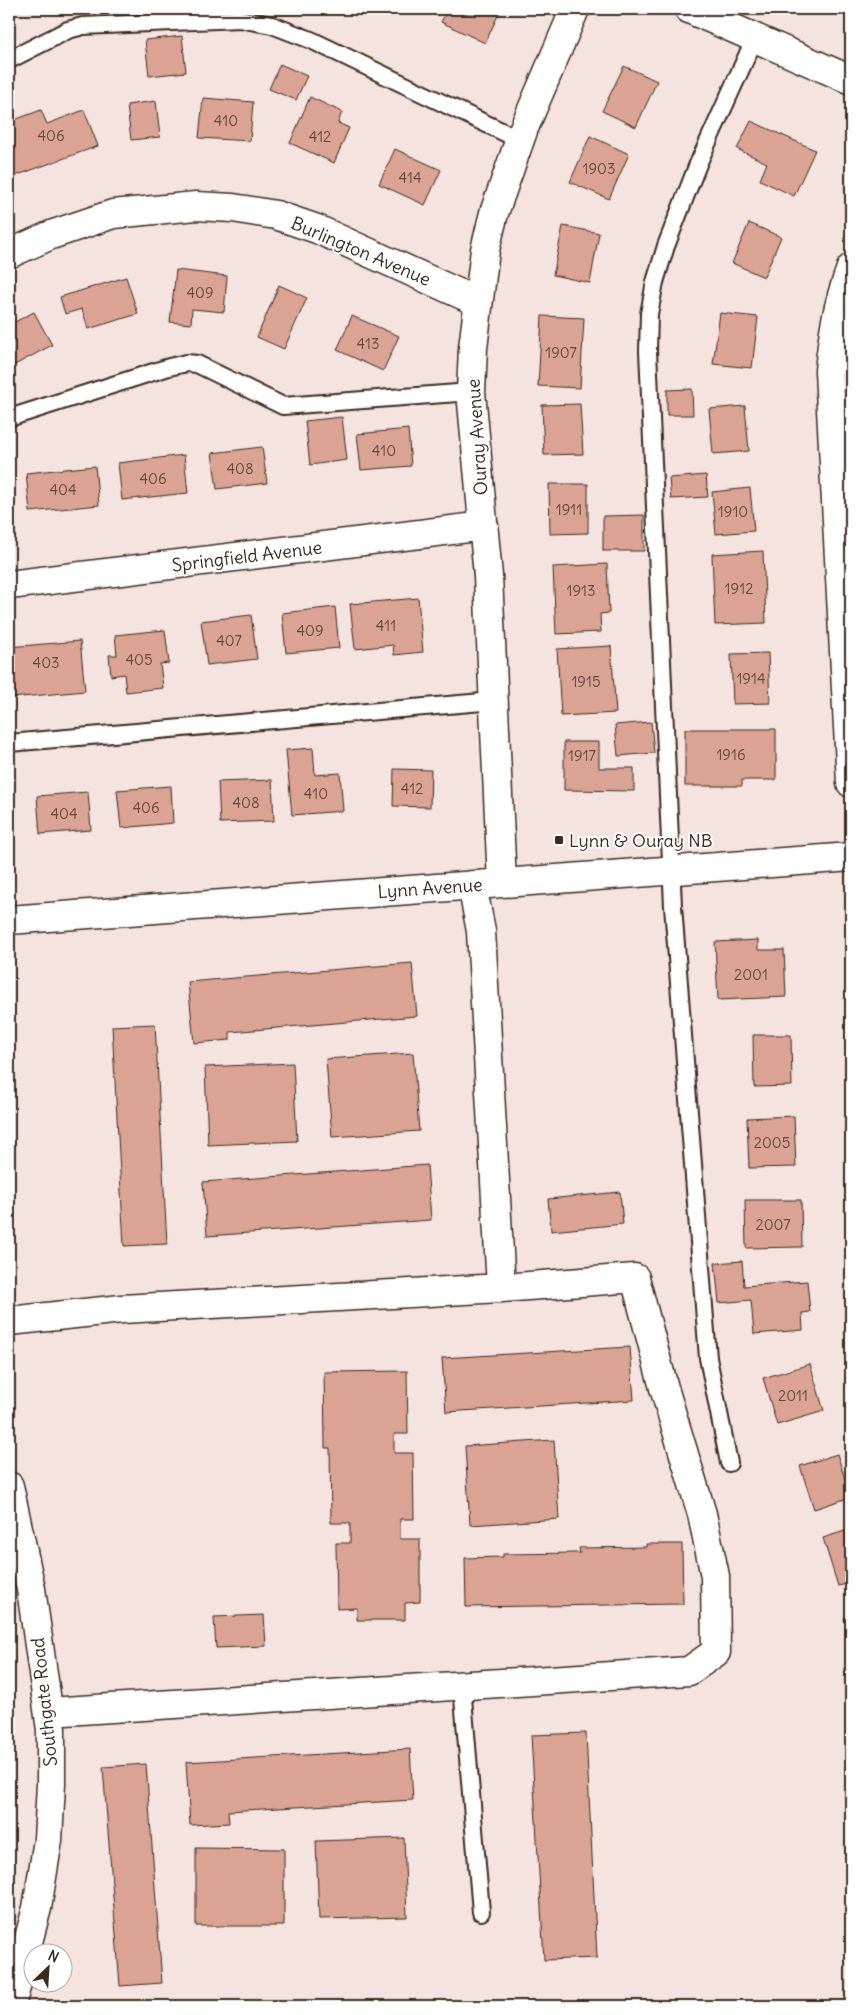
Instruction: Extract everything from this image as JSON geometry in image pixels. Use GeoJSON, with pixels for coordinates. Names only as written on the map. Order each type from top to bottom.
{"type":"FeatureCollection","features":[{"type":"Feature","properties":{"kind":"street","name":"Ouray Avenue"},"geometry":{"type":"LineString","coordinates":[[502,883],[484,526],[471,392],[478,302],[485,250],[494,213],[520,140],[575,9]]}},
{"type":"Feature","properties":{"kind":"street"},"geometry":{"type":"LineString","coordinates":[[688,9],[851,80]]}},
{"type":"Feature","properties":{"kind":"street","name":"Burlington Avenue"},"geometry":{"type":"LineString","coordinates":[[9,254],[51,235],[113,214],[196,206],[234,208],[276,215],[317,229],[478,302]]}},
{"type":"Feature","properties":{"kind":"street"},"geometry":{"type":"LineString","coordinates":[[851,268],[839,300],[833,330],[830,371],[851,783]]}},
{"type":"Feature","properties":{"kind":"street","name":"Springfield Avenue"},"geometry":{"type":"LineString","coordinates":[[9,585],[484,526]]}},
{"type":"Feature","properties":{"kind":"street","name":"Lynn Avenue"},"geometry":{"type":"LineString","coordinates":[[9,920],[851,857]]}},
{"type":"Feature","properties":{"kind":"street"},"geometry":{"type":"LineString","coordinates":[[472,885],[481,931],[501,1288]]}},
{"type":"Feature","properties":{"kind":"street"},"geometry":{"type":"LineString","coordinates":[[9,1321],[122,1309],[501,1288],[635,1278],[664,1388],[702,1514],[715,1576],[716,1652],[690,1671],[49,1712]]}},
{"type":"Feature","properties":{"kind":"street","name":"Southgate Road"},"geometry":{"type":"LineString","coordinates":[[9,1486],[32,1589],[51,1730],[52,1784],[48,1840],[37,1908],[11,2006]]}},
{"type":"Feature","properties":{"kind":"lane"},"geometry":{"type":"LineString","coordinates":[[9,60],[68,30],[83,26],[240,19],[272,25],[311,40],[520,140]]}},
{"type":"Feature","properties":{"kind":"lane"},"geometry":{"type":"LineString","coordinates":[[729,1463],[708,1358],[671,870],[648,351],[649,314],[655,282],[680,210],[755,38]]}},
{"type":"Feature","properties":{"kind":"lane"},"geometry":{"type":"LineString","coordinates":[[9,418],[187,363],[197,364],[283,406],[471,392]]}},
{"type":"Feature","properties":{"kind":"lane"},"geometry":{"type":"LineString","coordinates":[[9,743],[494,701]]}},
{"type":"Feature","properties":{"kind":"lane"},"geometry":{"type":"LineString","coordinates":[[462,1686],[481,1912]]}},
{"type":"Feature","properties":{"kind":"building"},"geometry":{"type":"Polygon","coordinates":[[[448,9],[501,9],[485,43],[441,22],[448,9]]]}},
{"type":"Feature","properties":{"kind":"building"},"geometry":{"type":"Polygon","coordinates":[[[182,36],[186,72],[149,76],[145,40],[182,36]]]}},
{"type":"Feature","properties":{"kind":"building"},"geometry":{"type":"Polygon","coordinates":[[[280,64],[307,76],[296,100],[269,89],[280,64]]]}},
{"type":"Feature","properties":{"kind":"building"},"geometry":{"type":"Polygon","coordinates":[[[624,66],[657,81],[636,127],[602,111],[624,66]]]}},
{"type":"Feature","properties":{"kind":"building"},"geometry":{"type":"Polygon","coordinates":[[[310,97],[342,112],[338,123],[349,128],[334,163],[290,143],[310,97]]]}},
{"type":"Feature","properties":{"kind":"building"},"geometry":{"type":"Polygon","coordinates":[[[203,98],[253,102],[250,141],[199,138],[203,98]]]}},
{"type":"Feature","properties":{"kind":"building"},"geometry":{"type":"Polygon","coordinates":[[[156,101],[160,137],[131,140],[127,105],[156,101]]]}},
{"type":"Feature","properties":{"kind":"building"},"geometry":{"type":"Polygon","coordinates":[[[41,110],[47,124],[84,110],[98,146],[15,176],[9,159],[9,122],[41,110]]]}},
{"type":"Feature","properties":{"kind":"building"},"geometry":{"type":"Polygon","coordinates":[[[751,121],[815,150],[794,196],[760,180],[767,163],[737,149],[751,121]]]}},
{"type":"Feature","properties":{"kind":"building"},"geometry":{"type":"Polygon","coordinates":[[[590,136],[629,154],[609,199],[570,182],[590,136]]]}},
{"type":"Feature","properties":{"kind":"building"},"geometry":{"type":"Polygon","coordinates":[[[395,149],[441,170],[425,205],[379,184],[395,149]]]}},
{"type":"Feature","properties":{"kind":"building"},"geometry":{"type":"Polygon","coordinates":[[[749,223],[781,237],[764,277],[732,263],[749,223]]]}},
{"type":"Feature","properties":{"kind":"building"},"geometry":{"type":"Polygon","coordinates":[[[563,226],[599,233],[590,283],[553,275],[563,226]]]}},
{"type":"Feature","properties":{"kind":"building"},"geometry":{"type":"Polygon","coordinates":[[[176,270],[227,276],[224,312],[192,309],[191,324],[170,322],[176,270]]]}},
{"type":"Feature","properties":{"kind":"building"},"geometry":{"type":"Polygon","coordinates":[[[126,277],[138,314],[88,329],[82,309],[65,314],[60,297],[126,277]]]}},
{"type":"Feature","properties":{"kind":"building"},"geometry":{"type":"Polygon","coordinates":[[[279,285],[307,298],[284,349],[257,337],[279,285]]]}},
{"type":"Feature","properties":{"kind":"building"},"geometry":{"type":"Polygon","coordinates":[[[34,312],[52,345],[9,368],[9,325],[34,312]]]}},
{"type":"Feature","properties":{"kind":"building"},"geometry":{"type":"Polygon","coordinates":[[[720,313],[758,317],[752,368],[713,364],[720,313]]]}},
{"type":"Feature","properties":{"kind":"building"},"geometry":{"type":"Polygon","coordinates":[[[352,316],[399,336],[383,371],[337,350],[352,316]]]}},
{"type":"Feature","properties":{"kind":"building"},"geometry":{"type":"Polygon","coordinates":[[[542,316],[584,318],[580,388],[538,386],[542,316]]]}},
{"type":"Feature","properties":{"kind":"building"},"geometry":{"type":"Polygon","coordinates":[[[692,389],[693,415],[667,415],[667,390],[692,389]]]}},
{"type":"Feature","properties":{"kind":"building"},"geometry":{"type":"Polygon","coordinates":[[[580,404],[583,454],[544,455],[542,405],[580,404]]]}},
{"type":"Feature","properties":{"kind":"building"},"geometry":{"type":"Polygon","coordinates":[[[745,406],[749,451],[713,454],[709,409],[745,406]]]}},
{"type":"Feature","properties":{"kind":"building"},"geometry":{"type":"Polygon","coordinates":[[[342,417],[347,460],[310,465],[305,421],[342,417]]]}},
{"type":"Feature","properties":{"kind":"building"},"geometry":{"type":"Polygon","coordinates":[[[408,429],[411,466],[361,470],[357,434],[408,429]]]}},
{"type":"Feature","properties":{"kind":"building"},"geometry":{"type":"Polygon","coordinates":[[[262,447],[267,483],[217,489],[212,453],[262,447]]]}},
{"type":"Feature","properties":{"kind":"building"},"geometry":{"type":"Polygon","coordinates":[[[184,455],[188,493],[122,500],[118,463],[184,455]]]}},
{"type":"Feature","properties":{"kind":"building"},"geometry":{"type":"Polygon","coordinates":[[[95,466],[99,505],[30,512],[26,473],[95,466]]]}},
{"type":"Feature","properties":{"kind":"building"},"geometry":{"type":"Polygon","coordinates":[[[706,475],[708,497],[671,499],[669,478],[706,475]]]}},
{"type":"Feature","properties":{"kind":"building"},"geometry":{"type":"Polygon","coordinates":[[[549,484],[588,484],[588,533],[550,534],[549,484]]]}},
{"type":"Feature","properties":{"kind":"building"},"geometry":{"type":"Polygon","coordinates":[[[750,488],[754,531],[716,534],[712,492],[750,488]]]}},
{"type":"Feature","properties":{"kind":"building"},"geometry":{"type":"Polygon","coordinates":[[[644,515],[644,551],[603,551],[603,516],[644,515]]]}},
{"type":"Feature","properties":{"kind":"building"},"geometry":{"type":"Polygon","coordinates":[[[763,551],[766,623],[715,625],[712,554],[763,551]]]}},
{"type":"Feature","properties":{"kind":"building"},"geometry":{"type":"Polygon","coordinates":[[[607,564],[609,613],[600,614],[601,632],[556,634],[553,567],[607,564]]]}},
{"type":"Feature","properties":{"kind":"building"},"geometry":{"type":"Polygon","coordinates":[[[418,598],[423,652],[394,655],[393,645],[355,649],[350,604],[418,598]]]}},
{"type":"Feature","properties":{"kind":"building"},"geometry":{"type":"Polygon","coordinates":[[[335,607],[339,648],[286,653],[282,613],[335,607]]]}},
{"type":"Feature","properties":{"kind":"building"},"geometry":{"type":"Polygon","coordinates":[[[251,615],[257,659],[207,665],[201,621],[251,615]]]}},
{"type":"Feature","properties":{"kind":"building"},"geometry":{"type":"Polygon","coordinates":[[[165,630],[169,663],[160,664],[163,688],[126,692],[124,674],[111,676],[109,655],[117,655],[115,635],[165,630]]]}},
{"type":"Feature","properties":{"kind":"building"},"geometry":{"type":"Polygon","coordinates":[[[80,641],[85,691],[11,698],[9,647],[80,641]]]}},
{"type":"Feature","properties":{"kind":"building"},"geometry":{"type":"Polygon","coordinates":[[[611,646],[616,713],[561,716],[557,649],[611,646]]]}},
{"type":"Feature","properties":{"kind":"building"},"geometry":{"type":"Polygon","coordinates":[[[768,653],[770,703],[733,704],[731,654],[768,653]]]}},
{"type":"Feature","properties":{"kind":"building"},"geometry":{"type":"Polygon","coordinates":[[[651,722],[654,753],[618,756],[615,725],[651,722]]]}},
{"type":"Feature","properties":{"kind":"building"},"geometry":{"type":"Polygon","coordinates":[[[685,729],[776,729],[776,780],[742,780],[742,786],[685,786],[685,729]]]}},
{"type":"Feature","properties":{"kind":"building"},"geometry":{"type":"Polygon","coordinates":[[[564,742],[599,742],[599,768],[634,768],[634,791],[564,790],[564,742]]]}},
{"type":"Feature","properties":{"kind":"building"},"geometry":{"type":"Polygon","coordinates":[[[313,748],[315,775],[340,773],[343,811],[292,815],[286,750],[313,748]]]}},
{"type":"Feature","properties":{"kind":"building"},"geometry":{"type":"Polygon","coordinates":[[[394,769],[431,770],[430,807],[393,806],[394,769]]]}},
{"type":"Feature","properties":{"kind":"building"},"geometry":{"type":"Polygon","coordinates":[[[272,780],[274,821],[220,823],[218,782],[272,780]]]}},
{"type":"Feature","properties":{"kind":"building"},"geometry":{"type":"Polygon","coordinates":[[[171,786],[173,823],[121,828],[117,790],[171,786]]]}},
{"type":"Feature","properties":{"kind":"building"},"geometry":{"type":"Polygon","coordinates":[[[88,792],[91,830],[40,834],[37,796],[88,792]]]}},
{"type":"Feature","properties":{"kind":"building"},"geometry":{"type":"Polygon","coordinates":[[[758,940],[758,950],[784,950],[786,997],[718,1000],[715,942],[758,940]]]}},
{"type":"Feature","properties":{"kind":"building"},"geometry":{"type":"Polygon","coordinates":[[[412,963],[417,1016],[230,1032],[230,1040],[194,1043],[188,982],[412,963]]]}},
{"type":"Feature","properties":{"kind":"building"},"geometry":{"type":"Polygon","coordinates":[[[155,1024],[167,1244],[124,1246],[112,1026],[155,1024]]]}},
{"type":"Feature","properties":{"kind":"building"},"geometry":{"type":"Polygon","coordinates":[[[753,1035],[791,1035],[792,1086],[754,1087],[753,1035]]]}},
{"type":"Feature","properties":{"kind":"building"},"geometry":{"type":"Polygon","coordinates":[[[413,1053],[419,1131],[332,1137],[326,1059],[413,1053]]]}},
{"type":"Feature","properties":{"kind":"building"},"geometry":{"type":"Polygon","coordinates":[[[293,1063],[297,1141],[208,1145],[205,1067],[293,1063]]]}},
{"type":"Feature","properties":{"kind":"building"},"geometry":{"type":"Polygon","coordinates":[[[794,1116],[796,1167],[749,1168],[747,1118],[794,1116]]]}},
{"type":"Feature","properties":{"kind":"building"},"geometry":{"type":"Polygon","coordinates":[[[427,1165],[431,1220],[207,1236],[203,1182],[427,1165]]]}},
{"type":"Feature","properties":{"kind":"building"},"geometry":{"type":"Polygon","coordinates":[[[620,1192],[623,1224],[551,1231],[548,1199],[620,1192]]]}},
{"type":"Feature","properties":{"kind":"building"},"geometry":{"type":"Polygon","coordinates":[[[745,1200],[801,1200],[802,1247],[746,1248],[745,1200]]]}},
{"type":"Feature","properties":{"kind":"building"},"geometry":{"type":"Polygon","coordinates":[[[742,1261],[744,1286],[807,1281],[810,1312],[802,1313],[803,1330],[754,1334],[751,1300],[719,1303],[715,1263],[742,1261]]]}},
{"type":"Feature","properties":{"kind":"building"},"geometry":{"type":"Polygon","coordinates":[[[630,1347],[634,1400],[446,1412],[442,1358],[630,1347]]]}},
{"type":"Feature","properties":{"kind":"building"},"geometry":{"type":"Polygon","coordinates":[[[810,1364],[824,1411],[777,1425],[763,1378],[810,1364]]]}},
{"type":"Feature","properties":{"kind":"building"},"geometry":{"type":"Polygon","coordinates":[[[407,1371],[408,1434],[394,1434],[394,1453],[413,1453],[414,1519],[400,1519],[400,1539],[420,1539],[420,1602],[405,1603],[405,1620],[357,1620],[357,1608],[337,1609],[336,1543],[350,1543],[350,1523],[331,1523],[330,1448],[325,1448],[324,1372],[407,1371]]]}},
{"type":"Feature","properties":{"kind":"building"},"geometry":{"type":"Polygon","coordinates":[[[554,1440],[559,1519],[470,1525],[465,1446],[554,1440]]]}},
{"type":"Feature","properties":{"kind":"building"},"geometry":{"type":"Polygon","coordinates":[[[837,1454],[851,1497],[814,1509],[800,1466],[837,1454]]]}},
{"type":"Feature","properties":{"kind":"building"},"geometry":{"type":"Polygon","coordinates":[[[851,1529],[851,1583],[838,1586],[823,1538],[851,1529]]]}},
{"type":"Feature","properties":{"kind":"building"},"geometry":{"type":"Polygon","coordinates":[[[646,1544],[682,1544],[683,1604],[466,1607],[465,1558],[503,1557],[503,1554],[580,1553],[579,1548],[646,1547],[646,1544]]]}},
{"type":"Feature","properties":{"kind":"building"},"geometry":{"type":"Polygon","coordinates":[[[264,1615],[266,1646],[216,1648],[214,1617],[264,1615]]]}},
{"type":"Feature","properties":{"kind":"building"},"geometry":{"type":"Polygon","coordinates":[[[851,1616],[851,1638],[844,1618],[851,1616]]]}},
{"type":"Feature","properties":{"kind":"building"},"geometry":{"type":"Polygon","coordinates":[[[586,1733],[597,1958],[544,1960],[531,1735],[586,1733]]]}},
{"type":"Feature","properties":{"kind":"building"},"geometry":{"type":"Polygon","coordinates":[[[410,1749],[413,1800],[228,1811],[229,1823],[190,1825],[186,1762],[410,1749]]]}},
{"type":"Feature","properties":{"kind":"building"},"geometry":{"type":"Polygon","coordinates":[[[146,1764],[162,1983],[120,1986],[103,1767],[146,1764]]]}},
{"type":"Feature","properties":{"kind":"building"},"geometry":{"type":"Polygon","coordinates":[[[404,1838],[407,1917],[319,1919],[316,1841],[404,1838]]]}},
{"type":"Feature","properties":{"kind":"building"},"geometry":{"type":"Polygon","coordinates":[[[196,1848],[284,1849],[284,1926],[196,1926],[196,1848]]]}},
{"type":"Feature","properties":{"kind":"place","name":"Lynn & Ouray NB"},"geometry":{"type":"Point","coordinates":[559,840]}}]}
